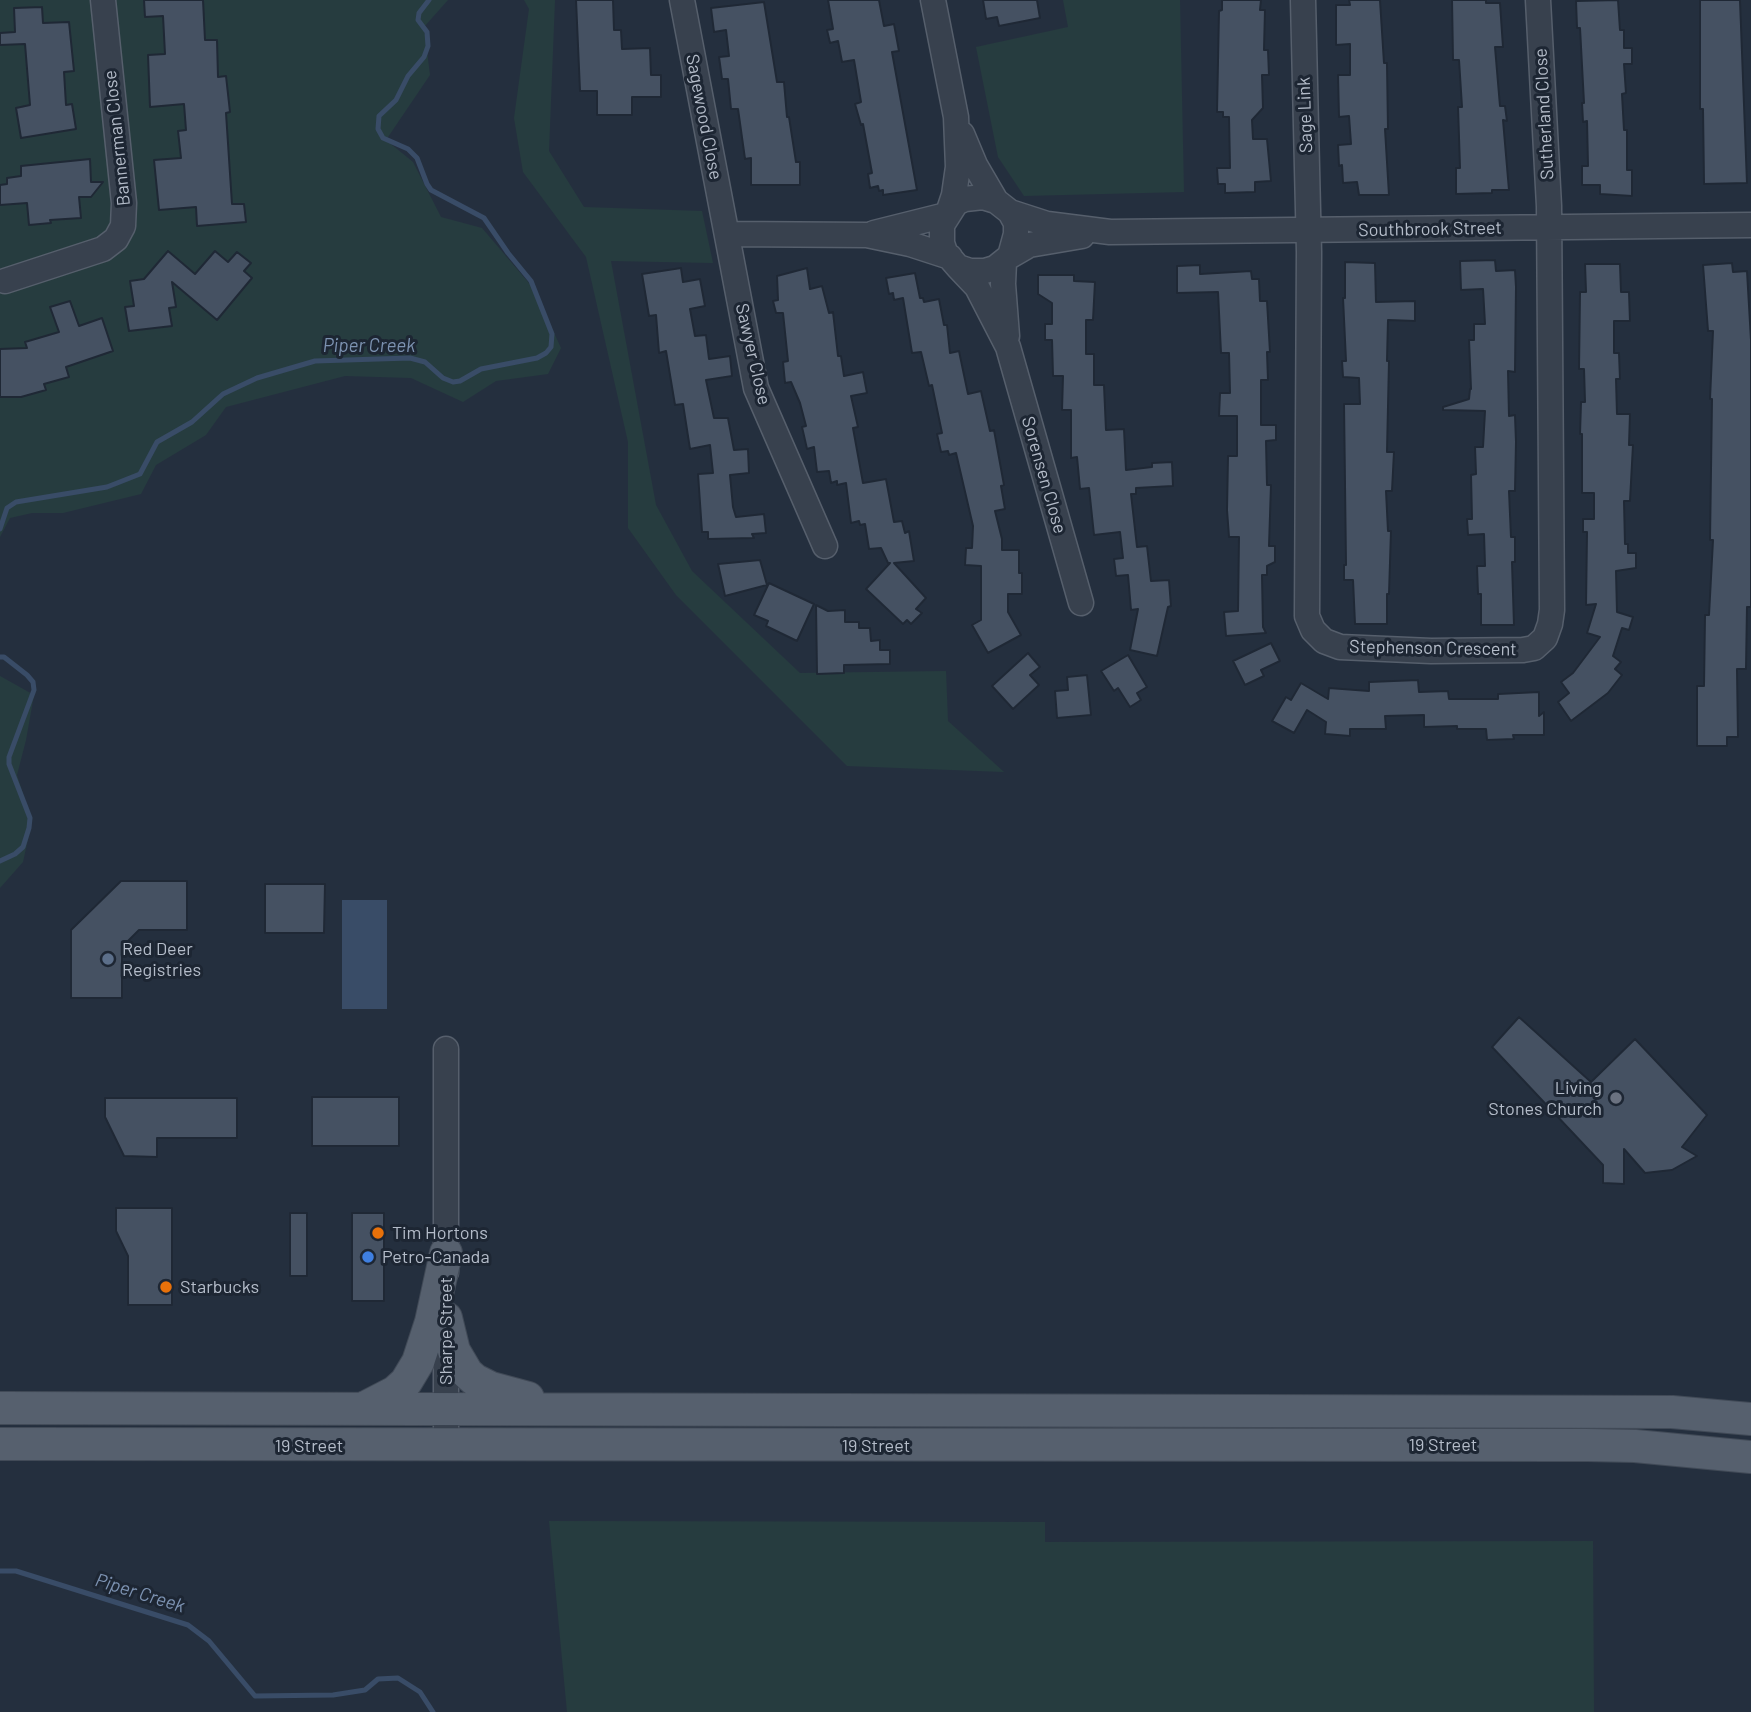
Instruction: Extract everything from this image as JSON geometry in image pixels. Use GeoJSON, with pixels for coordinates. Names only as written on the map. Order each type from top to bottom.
{"type":"FeatureCollection","features":[{"type":"Feature","properties":{"kind":"main road"},"geometry":{"type":"LineString","coordinates":[[364,1408],[395,1392],[406,1382],[418,1362],[431,1322],[446,1252]]}},
{"type":"Feature","properties":{"kind":"main road"},"geometry":{"type":"LineString","coordinates":[[446,1318],[460,1362],[475,1380],[508,1394],[588,1408]]}},
{"type":"Feature","properties":{"kind":"main road","name":"19 Street"},"geometry":{"type":"LineString","coordinates":[[0,1408],[1672,1412],[1751,1419]]}},
{"type":"Feature","properties":{"kind":"main road","name":"19 Street"},"geometry":{"type":"LineString","coordinates":[[0,1444],[1587,1445],[1635,1446],[1751,1457]]}},
{"type":"Feature","properties":{"kind":"main road"},"geometry":{"type":"LineString","coordinates":[[1587,1445],[1655,1459],[1751,1471]]}},
{"type":"Feature","properties":{"kind":"street","name":"Bannerman Close"},"geometry":{"type":"LineString","coordinates":[[5,281],[103,249],[120,234],[125,212],[103,0]]}},
{"type":"Feature","properties":{"kind":"street","name":"Sagewood Close"},"geometry":{"type":"LineString","coordinates":[[682,0],[728,234]]}},
{"type":"Feature","properties":{"kind":"street"},"geometry":{"type":"LineString","coordinates":[[933,0],[956,117],[958,167],[954,195],[940,233],[945,252],[954,262]]}},
{"type":"Feature","properties":{"kind":"street","name":"Sage Link"},"geometry":{"type":"LineString","coordinates":[[1303,0],[1308,230]]}},
{"type":"Feature","properties":{"kind":"street","name":"Sutherland Close"},"geometry":{"type":"LineString","coordinates":[[1538,0],[1549,228]]}},
{"type":"Feature","properties":{"kind":"street"},"geometry":{"type":"LineString","coordinates":[[728,234],[867,235],[910,244],[970,271],[985,271],[1007,259],[1016,234],[1016,223],[975,164],[956,117]]}},
{"type":"Feature","properties":{"kind":"street"},"geometry":{"type":"LineString","coordinates":[[867,235],[947,214],[956,203],[965,199],[983,197],[1003,206]]}},
{"type":"Feature","properties":{"kind":"street","name":"Southbrook Street"},"geometry":{"type":"LineString","coordinates":[[1003,206],[1047,224],[1110,232],[1751,225]]}},
{"type":"Feature","properties":{"kind":"street","name":"Stephenson Crescent"},"geometry":{"type":"LineString","coordinates":[[1308,230],[1307,616],[1313,630],[1324,641],[1340,647],[1431,651],[1534,648],[1545,638],[1550,624],[1549,228]]}},
{"type":"Feature","properties":{"kind":"street","name":"Southbrook Street"},"geometry":{"type":"LineString","coordinates":[[1007,259],[1028,245],[1110,232]]}},
{"type":"Feature","properties":{"kind":"street","name":"Sawyer Close"},"geometry":{"type":"LineString","coordinates":[[728,234],[757,388],[825,545]]}},
{"type":"Feature","properties":{"kind":"street","name":"Sorensen Close"},"geometry":{"type":"LineString","coordinates":[[1007,259],[1003,284],[1008,347]]}},
{"type":"Feature","properties":{"kind":"street","name":"Sorensen Close"},"geometry":{"type":"LineString","coordinates":[[954,262],[978,287],[1008,347],[1081,603]]}},
{"type":"Feature","properties":{"kind":"street","name":"Sharpe Street"},"geometry":{"type":"LineString","coordinates":[[446,1049],[446,1446]]}},
{"type":"Feature","properties":{"kind":"green space"},"geometry":{"type":"Polygon","coordinates":[[[0,0],[448,0],[424,27],[430,75],[386,140],[413,162],[441,217],[482,228],[534,289],[561,348],[548,374],[496,381],[463,402],[411,378],[345,376],[226,407],[206,435],[156,465],[141,494],[63,513],[32,513],[10,518],[0,537],[0,0]]]}},
{"type":"Feature","properties":{"kind":"green space"},"geometry":{"type":"Polygon","coordinates":[[[524,0],[555,0],[549,151],[584,207],[702,211],[713,263],[611,261],[656,505],[692,571],[800,673],[946,671],[948,721],[1004,772],[847,766],[676,595],[628,528],[628,442],[586,257],[523,172],[514,118],[529,9],[524,0]]]}},
{"type":"Feature","properties":{"kind":"green space"},"geometry":{"type":"Polygon","coordinates":[[[1063,0],[1180,0],[1184,192],[1024,196],[998,157],[976,47],[1068,27],[1063,0]]]}},
{"type":"Feature","properties":{"kind":"green space"},"geometry":{"type":"Polygon","coordinates":[[[0,676],[34,695],[17,775],[32,821],[23,862],[0,888],[0,676]]]}},
{"type":"Feature","properties":{"kind":"green space"},"geometry":{"type":"Polygon","coordinates":[[[549,1521],[1045,1522],[1045,1542],[1593,1541],[1594,1712],[567,1712],[549,1521]]]}},
{"type":"Feature","properties":{"kind":"water"},"geometry":{"type":"Polygon","coordinates":[[[342,900],[387,900],[387,1009],[342,1009],[342,900]]]}},
{"type":"Feature","properties":{"kind":"building"},"geometry":{"type":"Polygon","coordinates":[[[144,0],[203,0],[205,40],[217,40],[218,77],[226,76],[230,112],[226,113],[232,204],[244,204],[246,222],[197,226],[196,207],[159,210],[154,160],[181,158],[178,131],[186,130],[184,104],[150,107],[148,55],[165,54],[163,16],[145,17],[144,0]]]}},
{"type":"Feature","properties":{"kind":"building"},"geometry":{"type":"Polygon","coordinates":[[[576,0],[613,0],[614,30],[621,30],[622,49],[650,48],[651,75],[661,75],[661,97],[632,97],[632,115],[597,115],[597,91],[580,91],[576,0]]]}},
{"type":"Feature","properties":{"kind":"building"},"geometry":{"type":"Polygon","coordinates":[[[828,0],[879,0],[884,26],[894,24],[899,51],[892,52],[917,190],[883,195],[883,190],[879,191],[878,186],[870,188],[868,174],[872,173],[863,124],[861,125],[855,104],[861,102],[854,60],[842,62],[838,41],[830,43],[827,30],[833,29],[828,0]]]}},
{"type":"Feature","properties":{"kind":"building"},"geometry":{"type":"Polygon","coordinates":[[[983,0],[1037,0],[1040,18],[999,26],[997,17],[986,19],[983,0]]]}},
{"type":"Feature","properties":{"kind":"building"},"geometry":{"type":"Polygon","coordinates":[[[1222,0],[1261,0],[1260,10],[1265,10],[1264,50],[1268,50],[1269,75],[1262,75],[1263,108],[1252,120],[1253,139],[1267,139],[1271,181],[1255,182],[1255,192],[1225,193],[1225,184],[1218,184],[1217,168],[1230,168],[1229,117],[1223,117],[1223,112],[1217,112],[1219,11],[1222,10],[1222,0]]]}},
{"type":"Feature","properties":{"kind":"building"},"geometry":{"type":"Polygon","coordinates":[[[1349,0],[1380,0],[1384,63],[1387,63],[1388,129],[1385,129],[1389,195],[1359,195],[1357,182],[1343,183],[1342,165],[1339,166],[1338,145],[1351,144],[1349,116],[1339,117],[1338,75],[1350,75],[1350,44],[1336,45],[1336,5],[1350,5],[1349,0]]]}},
{"type":"Feature","properties":{"kind":"building"},"geometry":{"type":"Polygon","coordinates":[[[1452,0],[1486,0],[1486,3],[1500,3],[1503,47],[1495,47],[1500,106],[1505,106],[1507,121],[1503,120],[1509,190],[1456,194],[1456,168],[1460,168],[1458,107],[1462,107],[1459,60],[1453,60],[1452,0]]]}},
{"type":"Feature","properties":{"kind":"building"},"geometry":{"type":"Polygon","coordinates":[[[1618,0],[1620,30],[1624,30],[1624,48],[1632,48],[1632,64],[1624,64],[1626,93],[1622,94],[1624,130],[1627,130],[1627,170],[1632,170],[1632,196],[1600,194],[1600,185],[1582,185],[1582,166],[1588,166],[1587,121],[1583,122],[1580,28],[1577,28],[1576,1],[1618,0]]]}},
{"type":"Feature","properties":{"kind":"building"},"geometry":{"type":"Polygon","coordinates":[[[1700,0],[1740,0],[1747,183],[1704,184],[1703,109],[1700,109],[1700,0]]]}},
{"type":"Feature","properties":{"kind":"building"},"geometry":{"type":"Polygon","coordinates":[[[764,2],[777,82],[784,82],[787,117],[796,162],[800,162],[800,185],[751,185],[751,158],[745,159],[738,109],[731,109],[728,79],[722,79],[719,57],[729,56],[726,30],[714,32],[711,8],[764,2]]]}},
{"type":"Feature","properties":{"kind":"building"},"geometry":{"type":"Polygon","coordinates":[[[42,7],[43,23],[69,22],[74,71],[64,72],[66,105],[72,104],[76,129],[21,138],[16,108],[30,105],[25,44],[0,45],[0,33],[15,32],[14,8],[42,7]]]}},
{"type":"Feature","properties":{"kind":"building"},"geometry":{"type":"Polygon","coordinates":[[[90,159],[91,182],[103,182],[91,197],[79,197],[81,218],[50,220],[51,223],[29,225],[27,203],[0,205],[0,185],[7,184],[7,178],[21,176],[21,166],[90,159]]]}},
{"type":"Feature","properties":{"kind":"building"},"geometry":{"type":"Polygon","coordinates":[[[168,251],[195,274],[215,251],[228,262],[237,252],[251,263],[244,271],[252,278],[217,320],[172,282],[176,307],[169,308],[172,326],[129,331],[125,307],[134,306],[130,281],[144,279],[168,251]]]}},
{"type":"Feature","properties":{"kind":"building"},"geometry":{"type":"Polygon","coordinates":[[[1495,260],[1496,271],[1515,270],[1516,287],[1515,372],[1508,371],[1509,416],[1515,415],[1516,442],[1515,491],[1509,491],[1511,537],[1515,537],[1515,562],[1512,562],[1514,625],[1481,625],[1477,566],[1485,566],[1484,534],[1468,535],[1467,519],[1472,519],[1471,475],[1476,474],[1475,447],[1483,447],[1485,411],[1443,410],[1443,407],[1469,399],[1469,340],[1474,340],[1474,324],[1485,324],[1483,289],[1461,290],[1460,261],[1495,260]]]}},
{"type":"Feature","properties":{"kind":"building"},"geometry":{"type":"Polygon","coordinates":[[[1345,262],[1375,263],[1376,302],[1415,301],[1415,321],[1388,320],[1387,452],[1394,452],[1392,491],[1386,491],[1388,531],[1391,531],[1387,624],[1355,624],[1353,580],[1344,580],[1344,404],[1360,404],[1359,378],[1343,377],[1342,361],[1346,361],[1343,298],[1345,262]]]}},
{"type":"Feature","properties":{"kind":"building"},"geometry":{"type":"Polygon","coordinates":[[[1732,263],[1733,272],[1747,271],[1751,340],[1751,607],[1747,607],[1746,669],[1737,669],[1738,737],[1727,737],[1727,746],[1697,746],[1697,686],[1704,686],[1705,615],[1709,615],[1713,540],[1710,540],[1710,399],[1713,331],[1708,331],[1703,265],[1732,263]]]}},
{"type":"Feature","properties":{"kind":"building"},"geometry":{"type":"Polygon","coordinates":[[[1585,264],[1620,264],[1621,292],[1629,292],[1630,321],[1614,321],[1614,353],[1619,353],[1620,379],[1616,379],[1617,414],[1630,414],[1629,445],[1633,445],[1630,501],[1624,501],[1625,544],[1628,544],[1628,553],[1636,553],[1636,568],[1616,571],[1617,612],[1633,617],[1629,630],[1622,628],[1613,656],[1621,662],[1615,669],[1622,675],[1608,693],[1571,721],[1558,702],[1569,693],[1561,682],[1573,673],[1600,637],[1587,633],[1596,604],[1586,605],[1587,532],[1583,532],[1583,519],[1594,519],[1594,493],[1582,493],[1581,402],[1585,402],[1584,369],[1579,369],[1580,292],[1586,292],[1585,264]]]}},
{"type":"Feature","properties":{"kind":"building"},"geometry":{"type":"Polygon","coordinates":[[[1200,265],[1200,274],[1251,271],[1252,279],[1259,279],[1260,301],[1267,301],[1270,352],[1267,352],[1268,380],[1261,380],[1261,425],[1276,425],[1276,440],[1266,441],[1267,485],[1271,485],[1269,546],[1275,546],[1275,562],[1267,566],[1267,575],[1262,575],[1263,627],[1266,633],[1226,636],[1224,612],[1238,611],[1239,537],[1229,537],[1227,510],[1228,456],[1237,456],[1237,416],[1219,416],[1220,393],[1230,393],[1229,353],[1221,353],[1218,292],[1177,293],[1177,266],[1200,265]]]}},
{"type":"Feature","properties":{"kind":"building"},"geometry":{"type":"Polygon","coordinates":[[[681,268],[683,282],[700,279],[705,306],[690,309],[695,336],[706,335],[709,359],[730,356],[732,376],[706,380],[714,418],[728,418],[734,450],[748,449],[749,473],[730,475],[736,517],[764,514],[766,533],[752,534],[754,538],[708,539],[708,532],[702,532],[698,474],[713,473],[710,445],[690,449],[683,404],[675,405],[666,351],[659,353],[656,315],[649,316],[642,274],[681,268]]]}},
{"type":"Feature","properties":{"kind":"building"},"geometry":{"type":"Polygon","coordinates":[[[807,268],[810,289],[822,286],[829,313],[833,312],[838,356],[841,356],[844,376],[863,372],[867,393],[851,396],[858,427],[853,428],[863,483],[886,479],[894,522],[902,521],[905,533],[909,531],[914,561],[894,563],[926,598],[916,609],[922,613],[911,624],[907,620],[903,624],[866,589],[890,563],[881,548],[869,549],[865,524],[860,525],[859,521],[851,523],[846,483],[831,483],[829,471],[817,472],[814,447],[807,449],[802,427],[806,426],[800,403],[791,382],[785,383],[783,362],[788,361],[783,313],[776,313],[773,301],[778,300],[777,276],[807,268]]]}},
{"type":"Feature","properties":{"kind":"building"},"geometry":{"type":"Polygon","coordinates":[[[915,273],[920,298],[923,298],[924,302],[939,299],[944,325],[947,325],[950,353],[959,351],[968,394],[981,391],[990,431],[994,430],[1004,485],[1001,486],[1005,509],[995,511],[1002,550],[1019,550],[1022,594],[1008,594],[1008,612],[1021,635],[988,653],[972,625],[981,620],[981,566],[965,565],[966,548],[972,548],[973,526],[956,453],[949,455],[948,451],[941,452],[937,434],[942,433],[932,385],[929,386],[921,352],[912,353],[903,298],[894,300],[893,293],[889,294],[886,278],[915,273]]]}},
{"type":"Feature","properties":{"kind":"building"},"geometry":{"type":"Polygon","coordinates":[[[1038,275],[1074,275],[1074,281],[1095,282],[1093,320],[1086,320],[1086,354],[1094,354],[1094,385],[1104,385],[1106,430],[1124,429],[1126,470],[1152,467],[1152,463],[1172,462],[1173,486],[1136,488],[1136,494],[1131,494],[1137,547],[1147,546],[1151,581],[1169,580],[1171,606],[1168,607],[1157,656],[1130,650],[1138,609],[1131,610],[1128,575],[1116,576],[1114,559],[1123,558],[1120,532],[1094,535],[1089,488],[1080,489],[1077,457],[1071,458],[1071,410],[1062,410],[1063,376],[1053,376],[1052,340],[1045,340],[1045,324],[1052,324],[1052,303],[1038,294],[1038,275]]]}},
{"type":"Feature","properties":{"kind":"building"},"geometry":{"type":"Polygon","coordinates":[[[70,301],[79,326],[102,318],[113,351],[66,367],[69,377],[44,384],[46,390],[21,397],[0,397],[0,349],[27,348],[25,342],[59,332],[50,307],[70,301]]]}},
{"type":"Feature","properties":{"kind":"building"},"geometry":{"type":"Polygon","coordinates":[[[760,560],[767,585],[725,596],[718,564],[760,560]]]}},
{"type":"Feature","properties":{"kind":"building"},"geometry":{"type":"Polygon","coordinates":[[[769,583],[814,604],[797,641],[766,626],[768,621],[754,615],[769,583]]]}},
{"type":"Feature","properties":{"kind":"building"},"geometry":{"type":"Polygon","coordinates":[[[816,605],[828,611],[845,610],[845,622],[859,622],[859,628],[870,628],[871,641],[880,640],[880,650],[890,650],[890,664],[844,665],[844,673],[817,674],[816,605]]]}},
{"type":"Feature","properties":{"kind":"building"},"geometry":{"type":"Polygon","coordinates":[[[1271,643],[1280,661],[1261,670],[1264,676],[1245,685],[1233,661],[1271,643]]]}},
{"type":"Feature","properties":{"kind":"building"},"geometry":{"type":"Polygon","coordinates":[[[1028,653],[1040,667],[1030,675],[1039,685],[1013,709],[992,686],[1028,653]]]}},
{"type":"Feature","properties":{"kind":"building"},"geometry":{"type":"Polygon","coordinates":[[[1128,655],[1147,687],[1137,693],[1141,700],[1130,707],[1118,688],[1114,691],[1101,671],[1128,655]]]}},
{"type":"Feature","properties":{"kind":"building"},"geometry":{"type":"Polygon","coordinates":[[[1087,675],[1091,715],[1057,718],[1055,691],[1068,690],[1067,677],[1087,675]]]}},
{"type":"Feature","properties":{"kind":"building"},"geometry":{"type":"Polygon","coordinates":[[[1418,680],[1419,692],[1448,691],[1449,699],[1498,699],[1498,694],[1539,692],[1539,716],[1544,712],[1544,735],[1513,735],[1514,739],[1487,740],[1486,729],[1424,727],[1424,715],[1385,716],[1386,729],[1350,729],[1350,736],[1325,734],[1326,722],[1307,710],[1294,733],[1272,721],[1286,697],[1291,700],[1301,683],[1328,699],[1329,688],[1369,691],[1369,682],[1418,680]]]}},
{"type":"Feature","properties":{"kind":"building"},"geometry":{"type":"Polygon","coordinates":[[[121,881],[187,881],[187,930],[139,930],[122,947],[122,998],[71,998],[71,930],[121,881]]]}},
{"type":"Feature","properties":{"kind":"building"},"geometry":{"type":"Polygon","coordinates":[[[265,884],[325,884],[324,933],[265,933],[265,884]]]}},
{"type":"Feature","properties":{"kind":"building","name":"Living Stones Church"},"geometry":{"type":"Polygon","coordinates":[[[1519,1017],[1591,1082],[1635,1039],[1707,1115],[1682,1147],[1697,1156],[1672,1170],[1645,1173],[1624,1149],[1624,1184],[1603,1183],[1603,1165],[1492,1047],[1519,1017]]]}},
{"type":"Feature","properties":{"kind":"building"},"geometry":{"type":"Polygon","coordinates":[[[312,1097],[399,1097],[399,1146],[312,1146],[312,1097]]]}},
{"type":"Feature","properties":{"kind":"building"},"geometry":{"type":"Polygon","coordinates":[[[105,1098],[237,1098],[237,1138],[157,1138],[157,1157],[124,1156],[105,1117],[105,1098]]]}},
{"type":"Feature","properties":{"kind":"building"},"geometry":{"type":"Polygon","coordinates":[[[116,1208],[172,1208],[172,1305],[128,1305],[128,1256],[116,1231],[116,1208]]]}},
{"type":"Feature","properties":{"kind":"building"},"geometry":{"type":"Polygon","coordinates":[[[290,1213],[307,1213],[307,1276],[290,1276],[290,1213]]]}},
{"type":"Feature","properties":{"kind":"building","name":"Petro-Canada"},"geometry":{"type":"Polygon","coordinates":[[[352,1213],[384,1213],[384,1301],[352,1301],[352,1213]]]}},
{"type":"Feature","properties":{"kind":"waterway","name":"Piper Creek"},"geometry":{"type":"LineString","coordinates":[[0,529],[7,508],[16,502],[107,487],[140,474],[157,442],[192,422],[223,394],[257,378],[315,361],[410,358],[425,362],[443,378],[453,382],[481,369],[537,358],[551,347],[552,334],[531,281],[484,218],[431,190],[417,158],[408,149],[383,138],[378,129],[379,116],[396,100],[408,76],[424,57],[428,46],[427,32],[418,20],[419,13],[429,0]]}},
{"type":"Feature","properties":{"kind":"waterway","name":"Piper Creek"},"geometry":{"type":"LineString","coordinates":[[0,657],[4,657],[27,675],[33,682],[34,690],[9,757],[9,764],[30,818],[29,828],[23,847],[0,861]]}},
{"type":"Feature","properties":{"kind":"waterway","name":"Piper Creek"},"geometry":{"type":"LineString","coordinates":[[0,1571],[16,1571],[188,1625],[209,1641],[255,1696],[333,1695],[365,1690],[378,1679],[398,1678],[420,1692],[433,1712]]}},
{"type":"Feature","properties":{"kind":"place","name":"Red Deer Registries"},"geometry":{"type":"Point","coordinates":[108,959]}},
{"type":"Feature","properties":{"kind":"place","name":"Living Stones Church"},"geometry":{"type":"Point","coordinates":[1616,1098]}},
{"type":"Feature","properties":{"kind":"place","name":"Tim Hortons"},"geometry":{"type":"Point","coordinates":[378,1233]}},
{"type":"Feature","properties":{"kind":"place","name":"Petro-Canada"},"geometry":{"type":"Point","coordinates":[368,1257]}},
{"type":"Feature","properties":{"kind":"place","name":"Starbucks"},"geometry":{"type":"Point","coordinates":[166,1287]}}]}
